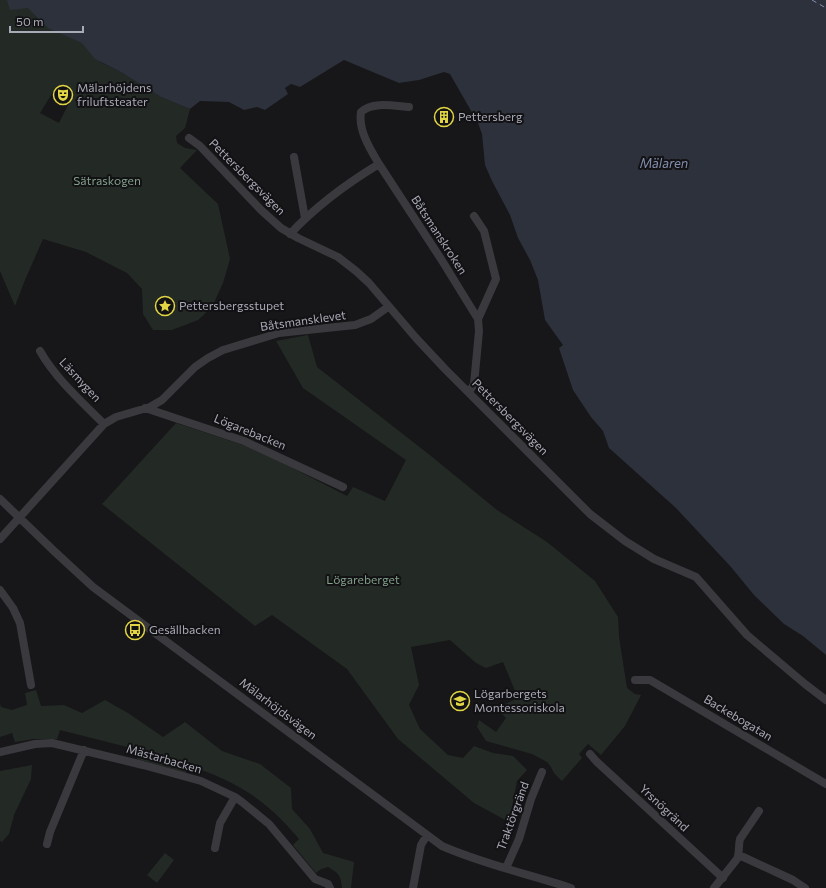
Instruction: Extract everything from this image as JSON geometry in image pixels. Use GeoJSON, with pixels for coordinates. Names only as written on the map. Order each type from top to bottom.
{"type":"FeatureCollection","features":[{"type":"Feature","properties":{"kind":"street","name":"Båtsmanskroken"},"geometry":{"type":"LineString","coordinates":[[409,107],[367,107],[361,112],[360,117],[363,132],[378,164],[441,258],[478,319]]}},
{"type":"Feature","properties":{"kind":"street","name":"Pettersbergsvägen"},"geometry":{"type":"LineString","coordinates":[[189,138],[200,146],[273,222],[290,234],[338,257],[369,284],[416,338],[590,514],[625,541],[654,559],[696,577],[746,635],[826,700]]}},
{"type":"Feature","properties":{"kind":"street"},"geometry":{"type":"LineString","coordinates":[[294,157],[305,218]]}},
{"type":"Feature","properties":{"kind":"street"},"geometry":{"type":"LineString","coordinates":[[290,234],[305,218],[336,192],[378,164]]}},
{"type":"Feature","properties":{"kind":"street"},"geometry":{"type":"LineString","coordinates":[[469,392],[474,384],[479,332],[478,319],[496,279],[484,231],[474,216]]}},
{"type":"Feature","properties":{"kind":"street","name":"Båtsmansklevet"},"geometry":{"type":"LineString","coordinates":[[19,517],[104,424],[116,417],[156,404],[168,396],[202,361],[223,350],[279,334],[355,325],[371,319],[388,307]]}},
{"type":"Feature","properties":{"kind":"street","name":"Läsmygen"},"geometry":{"type":"LineString","coordinates":[[40,351],[52,369],[65,384],[104,424]]}},
{"type":"Feature","properties":{"kind":"street","name":"Lögarebacken"},"geometry":{"type":"LineString","coordinates":[[145,408],[244,441],[343,487]]}},
{"type":"Feature","properties":{"kind":"street","name":"Mälarhöjdsvägen"},"geometry":{"type":"LineString","coordinates":[[0,499],[93,586],[442,846],[461,855],[571,888]]}},
{"type":"Feature","properties":{"kind":"street"},"geometry":{"type":"LineString","coordinates":[[0,538],[19,517]]}},
{"type":"Feature","properties":{"kind":"street"},"geometry":{"type":"LineString","coordinates":[[0,590],[13,608],[20,623],[31,685]]}},
{"type":"Feature","properties":{"kind":"street","name":"Backebogatan"},"geometry":{"type":"LineString","coordinates":[[635,680],[650,680],[826,784]]}},
{"type":"Feature","properties":{"kind":"street","name":"Mästarbacken"},"geometry":{"type":"LineString","coordinates":[[0,752],[35,744],[52,743],[201,781],[236,797],[269,824],[309,874],[315,879],[328,884],[330,888]]}},
{"type":"Feature","properties":{"kind":"street"},"geometry":{"type":"LineString","coordinates":[[47,844],[50,832],[84,750]]}},
{"type":"Feature","properties":{"kind":"street","name":"Yrsnögränd"},"geometry":{"type":"LineString","coordinates":[[590,754],[723,878]]}},
{"type":"Feature","properties":{"kind":"street","name":"Traktörgränd"},"geometry":{"type":"LineString","coordinates":[[506,868],[519,839],[531,799],[542,772]]}},
{"type":"Feature","properties":{"kind":"street"},"geometry":{"type":"LineString","coordinates":[[215,848],[220,823],[236,797]]}},
{"type":"Feature","properties":{"kind":"street"},"geometry":{"type":"LineString","coordinates":[[714,888],[739,855],[738,844],[740,839],[759,811]]}},
{"type":"Feature","properties":{"kind":"street"},"geometry":{"type":"LineString","coordinates":[[413,888],[421,845],[426,835]]}},
{"type":"Feature","properties":{"kind":"street"},"geometry":{"type":"LineString","coordinates":[[739,855],[789,878],[805,888]]}},
{"type":"Feature","properties":{"kind":"green space","name":"Sätraskogen"},"geometry":{"type":"Polygon","coordinates":[[[0,0],[122,0],[100,62],[119,71],[161,97],[190,109],[185,128],[176,136],[177,143],[185,148],[197,150],[180,168],[218,204],[230,259],[223,283],[212,307],[198,320],[172,330],[153,330],[143,314],[142,289],[127,273],[86,252],[43,239],[15,306],[0,271],[0,0]],[[62,89],[53,92],[40,113],[59,123],[73,95],[62,89]]]}},
{"type":"Feature","properties":{"kind":"green space","name":"Lögareberget"},"geometry":{"type":"Polygon","coordinates":[[[308,335],[317,367],[431,456],[497,510],[547,542],[595,581],[618,617],[619,637],[627,688],[635,694],[641,695],[625,726],[601,755],[588,744],[579,754],[582,758],[562,781],[554,773],[547,762],[532,754],[486,741],[477,727],[479,720],[496,732],[506,718],[499,711],[503,705],[518,698],[503,662],[486,668],[476,663],[450,640],[411,647],[419,685],[409,705],[420,729],[448,755],[463,758],[474,746],[493,753],[513,756],[527,770],[517,781],[509,822],[474,803],[398,739],[347,669],[272,615],[255,626],[102,504],[176,423],[240,444],[275,459],[347,496],[353,487],[385,501],[406,460],[303,388],[276,341],[308,335]]]}},
{"type":"Feature","properties":{"kind":"green space"},"geometry":{"type":"Polygon","coordinates":[[[36,690],[41,706],[64,705],[82,713],[105,700],[128,713],[163,737],[185,722],[222,751],[260,764],[291,788],[292,809],[310,829],[323,853],[354,862],[351,888],[342,888],[339,875],[328,867],[321,869],[316,873],[293,845],[299,839],[275,813],[262,802],[236,785],[205,771],[188,765],[186,773],[137,759],[139,750],[60,730],[57,739],[34,739],[15,742],[12,733],[0,737],[0,704],[1,707],[12,710],[27,705],[25,693],[36,690]]]}},
{"type":"Feature","properties":{"kind":"green space"},"geometry":{"type":"Polygon","coordinates":[[[32,765],[31,779],[14,815],[9,834],[2,842],[0,841],[0,771],[32,765]]]}},
{"type":"Feature","properties":{"kind":"green space"},"geometry":{"type":"Polygon","coordinates":[[[165,853],[174,860],[157,883],[147,875],[165,853]]]}},
{"type":"Feature","properties":{"kind":"water","name":"Mälaren"},"geometry":{"type":"Polygon","coordinates":[[[7,0],[826,0],[826,655],[803,636],[784,624],[754,595],[731,567],[676,508],[609,448],[603,431],[591,417],[573,390],[559,348],[563,345],[545,320],[538,280],[530,260],[518,238],[510,215],[485,165],[482,134],[478,123],[450,74],[444,72],[419,80],[399,83],[344,60],[300,87],[291,84],[285,88],[288,94],[265,110],[257,107],[244,110],[229,102],[200,101],[190,109],[161,97],[119,71],[95,59],[82,43],[48,28],[28,8],[10,10],[7,0]]]}},
{"type":"Feature","properties":{"kind":"ferry route"},"geometry":{"type":"LineString","coordinates":[[812,0],[826,8]]}},
{"type":"Feature","properties":{"kind":"place","name":"Mälarhöjdens friluftsteater"},"geometry":{"type":"Point","coordinates":[63,95]}},
{"type":"Feature","properties":{"kind":"place","name":"Pettersberg"},"geometry":{"type":"Point","coordinates":[444,117]}},
{"type":"Feature","properties":{"kind":"place","name":"Pettersbergsstupet"},"geometry":{"type":"Point","coordinates":[165,306]}},
{"type":"Feature","properties":{"kind":"place","name":"Gesällbacken"},"geometry":{"type":"Point","coordinates":[135,630]}},
{"type":"Feature","properties":{"kind":"place","name":"Lögarbergets Montessoriskola"},"geometry":{"type":"Point","coordinates":[460,701]}}]}
